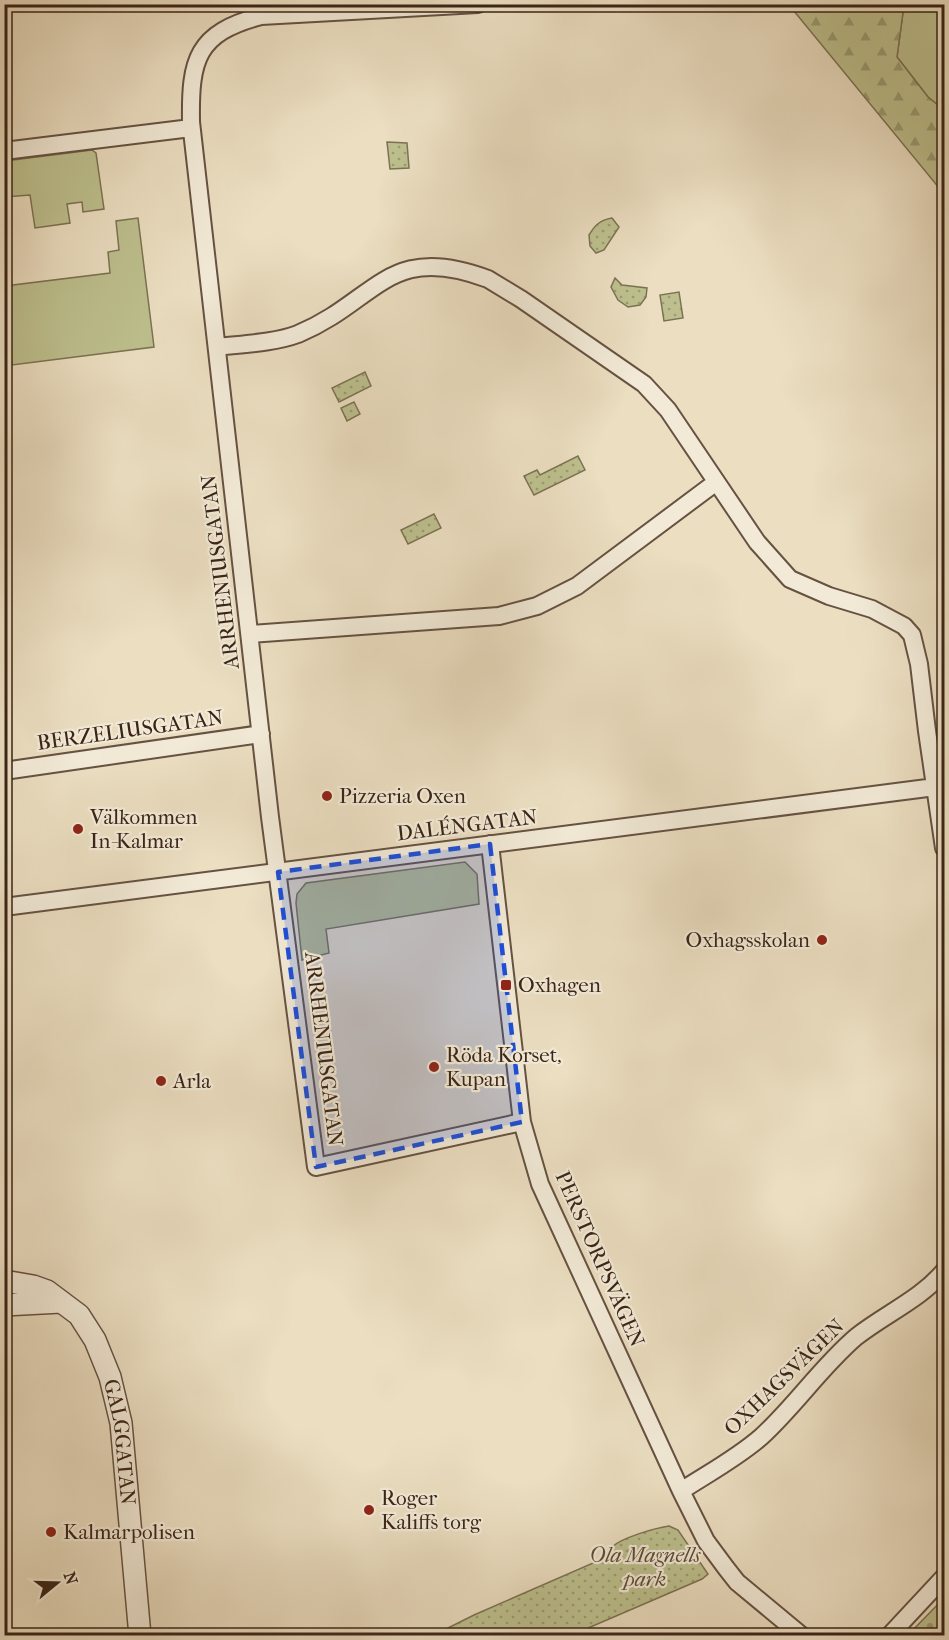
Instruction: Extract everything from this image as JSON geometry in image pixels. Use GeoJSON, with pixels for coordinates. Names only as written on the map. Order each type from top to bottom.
{"type":"FeatureCollection","features":[{"type":"Feature","properties":{"kind":"street","name":"ARRHENIUSGATAN"},"geometry":{"type":"LineString","coordinates":[[478,4],[261,16],[242,21],[222,31],[197,57],[191,90],[191,128],[261,734],[316,1167],[522,1122]]}},
{"type":"Feature","properties":{"kind":"street"},"geometry":{"type":"LineString","coordinates":[[4,151],[191,128]]}},
{"type":"Feature","properties":{"kind":"street"},"geometry":{"type":"LineString","coordinates":[[217,346],[296,334],[332,316],[374,285],[413,268],[433,266],[470,272],[488,279],[521,299],[644,384],[669,410],[715,483],[757,542],[790,579],[829,596],[872,609],[904,627],[912,635],[919,664],[934,787],[945,848]]}},
{"type":"Feature","properties":{"kind":"street"},"geometry":{"type":"LineString","coordinates":[[250,634],[499,616],[537,606],[577,586],[715,483]]}},
{"type":"Feature","properties":{"kind":"street","name":"BERZELIUSGATAN"},"geometry":{"type":"LineString","coordinates":[[4,771],[261,734]]}},
{"type":"Feature","properties":{"kind":"street","name":"DALÉNGATAN"},"geometry":{"type":"LineString","coordinates":[[4,907],[934,787]]}},
{"type":"Feature","properties":{"kind":"street","name":"PERSTORPSVÄGEN"},"geometry":{"type":"LineString","coordinates":[[490,844],[522,1122],[540,1184],[706,1541],[737,1582],[802,1635]]}},
{"type":"Feature","properties":{"kind":"street","name":"OXHAGSVÄGEN"},"geometry":{"type":"LineString","coordinates":[[681,1491],[753,1444],[857,1336],[934,1283],[945,1271]]}},
{"type":"Feature","properties":{"kind":"street","name":"GALGGATAN"},"geometry":{"type":"LineString","coordinates":[[4,1281],[42,1289],[75,1312],[87,1325],[102,1355],[117,1399],[121,1423],[140,1635]]}},
{"type":"Feature","properties":{"kind":"street"},"geometry":{"type":"LineString","coordinates":[[4,1305],[61,1302]]}},
{"type":"Feature","properties":{"kind":"street"},"geometry":{"type":"LineString","coordinates":[[889,1635],[945,1577]]}},
{"type":"Feature","properties":{"kind":"highlighted area"},"geometry":{"type":"Polygon","coordinates":[[[490,844],[522,1122],[316,1167],[278,872],[490,844]]]}},
{"type":"Feature","properties":{"kind":"green space"},"geometry":{"type":"Polygon","coordinates":[[[789,5],[904,5],[897,57],[928,97],[944,110],[944,194],[789,5]]]}},
{"type":"Feature","properties":{"kind":"green space"},"geometry":{"type":"Polygon","coordinates":[[[904,5],[944,5],[944,110],[928,97],[897,57],[904,5]]]}},
{"type":"Feature","properties":{"kind":"green space"},"geometry":{"type":"Polygon","coordinates":[[[387,142],[407,143],[409,168],[390,169],[387,142]]]}},
{"type":"Feature","properties":{"kind":"green space"},"geometry":{"type":"Polygon","coordinates":[[[92,150],[96,153],[104,209],[83,212],[82,202],[67,204],[70,223],[35,228],[30,195],[5,197],[5,161],[92,150]]]}},
{"type":"Feature","properties":{"kind":"green space"},"geometry":{"type":"Polygon","coordinates":[[[138,218],[154,347],[12,365],[5,286],[110,273],[108,252],[119,250],[116,221],[138,218]]]}},
{"type":"Feature","properties":{"kind":"green space"},"geometry":{"type":"Polygon","coordinates":[[[612,218],[619,227],[604,250],[596,253],[590,246],[589,235],[598,223],[612,218]]]}},
{"type":"Feature","properties":{"kind":"green space"},"geometry":{"type":"Polygon","coordinates":[[[615,278],[622,285],[647,288],[646,297],[640,305],[628,307],[618,300],[611,287],[615,278]]]}},
{"type":"Feature","properties":{"kind":"green space"},"geometry":{"type":"Polygon","coordinates":[[[679,292],[683,318],[664,321],[660,295],[679,292]]]}},
{"type":"Feature","properties":{"kind":"green space"},"geometry":{"type":"Polygon","coordinates":[[[365,372],[371,386],[339,402],[332,388],[365,372]]]}},
{"type":"Feature","properties":{"kind":"green space"},"geometry":{"type":"Polygon","coordinates":[[[354,402],[360,414],[347,421],[341,408],[354,402]]]}},
{"type":"Feature","properties":{"kind":"green space"},"geometry":{"type":"Polygon","coordinates":[[[578,456],[585,470],[534,495],[524,476],[537,470],[540,475],[578,456]]]}},
{"type":"Feature","properties":{"kind":"green space"},"geometry":{"type":"Polygon","coordinates":[[[434,514],[441,528],[408,544],[401,530],[434,514]]]}},
{"type":"Feature","properties":{"kind":"green space"},"geometry":{"type":"Polygon","coordinates":[[[465,862],[477,874],[479,904],[326,929],[329,953],[302,960],[296,903],[297,894],[306,883],[465,862]]]}},
{"type":"Feature","properties":{"kind":"green space","name":"Ola Magnells park"},"geometry":{"type":"Polygon","coordinates":[[[669,1526],[678,1530],[708,1574],[702,1579],[572,1635],[430,1635],[607,1557],[612,1547],[623,1540],[663,1527],[669,1526]]]}},
{"type":"Feature","properties":{"kind":"green space"},"geometry":{"type":"Polygon","coordinates":[[[944,1598],[944,1635],[908,1635],[944,1598]]]}},
{"type":"Feature","properties":{"kind":"place","name":"Pizzeria Oxen"},"geometry":{"type":"Point","coordinates":[327,796]}},
{"type":"Feature","properties":{"kind":"place","name":"Välkommen In-Kalmar"},"geometry":{"type":"Point","coordinates":[78,829]}},
{"type":"Feature","properties":{"kind":"place","name":"Oxhagsskolan"},"geometry":{"type":"Point","coordinates":[822,940]}},
{"type":"Feature","properties":{"kind":"place","name":"Oxhagen"},"geometry":{"type":"Point","coordinates":[506,985]}},
{"type":"Feature","properties":{"kind":"place","name":"Röda Korset, Kupan"},"geometry":{"type":"Point","coordinates":[434,1067]}},
{"type":"Feature","properties":{"kind":"place","name":"Arla"},"geometry":{"type":"Point","coordinates":[161,1081]}},
{"type":"Feature","properties":{"kind":"place","name":"Roger Kaliffs torg"},"geometry":{"type":"Point","coordinates":[369,1510]}},
{"type":"Feature","properties":{"kind":"place","name":"Kalmarpolisen"},"geometry":{"type":"Point","coordinates":[51,1532]}}]}
